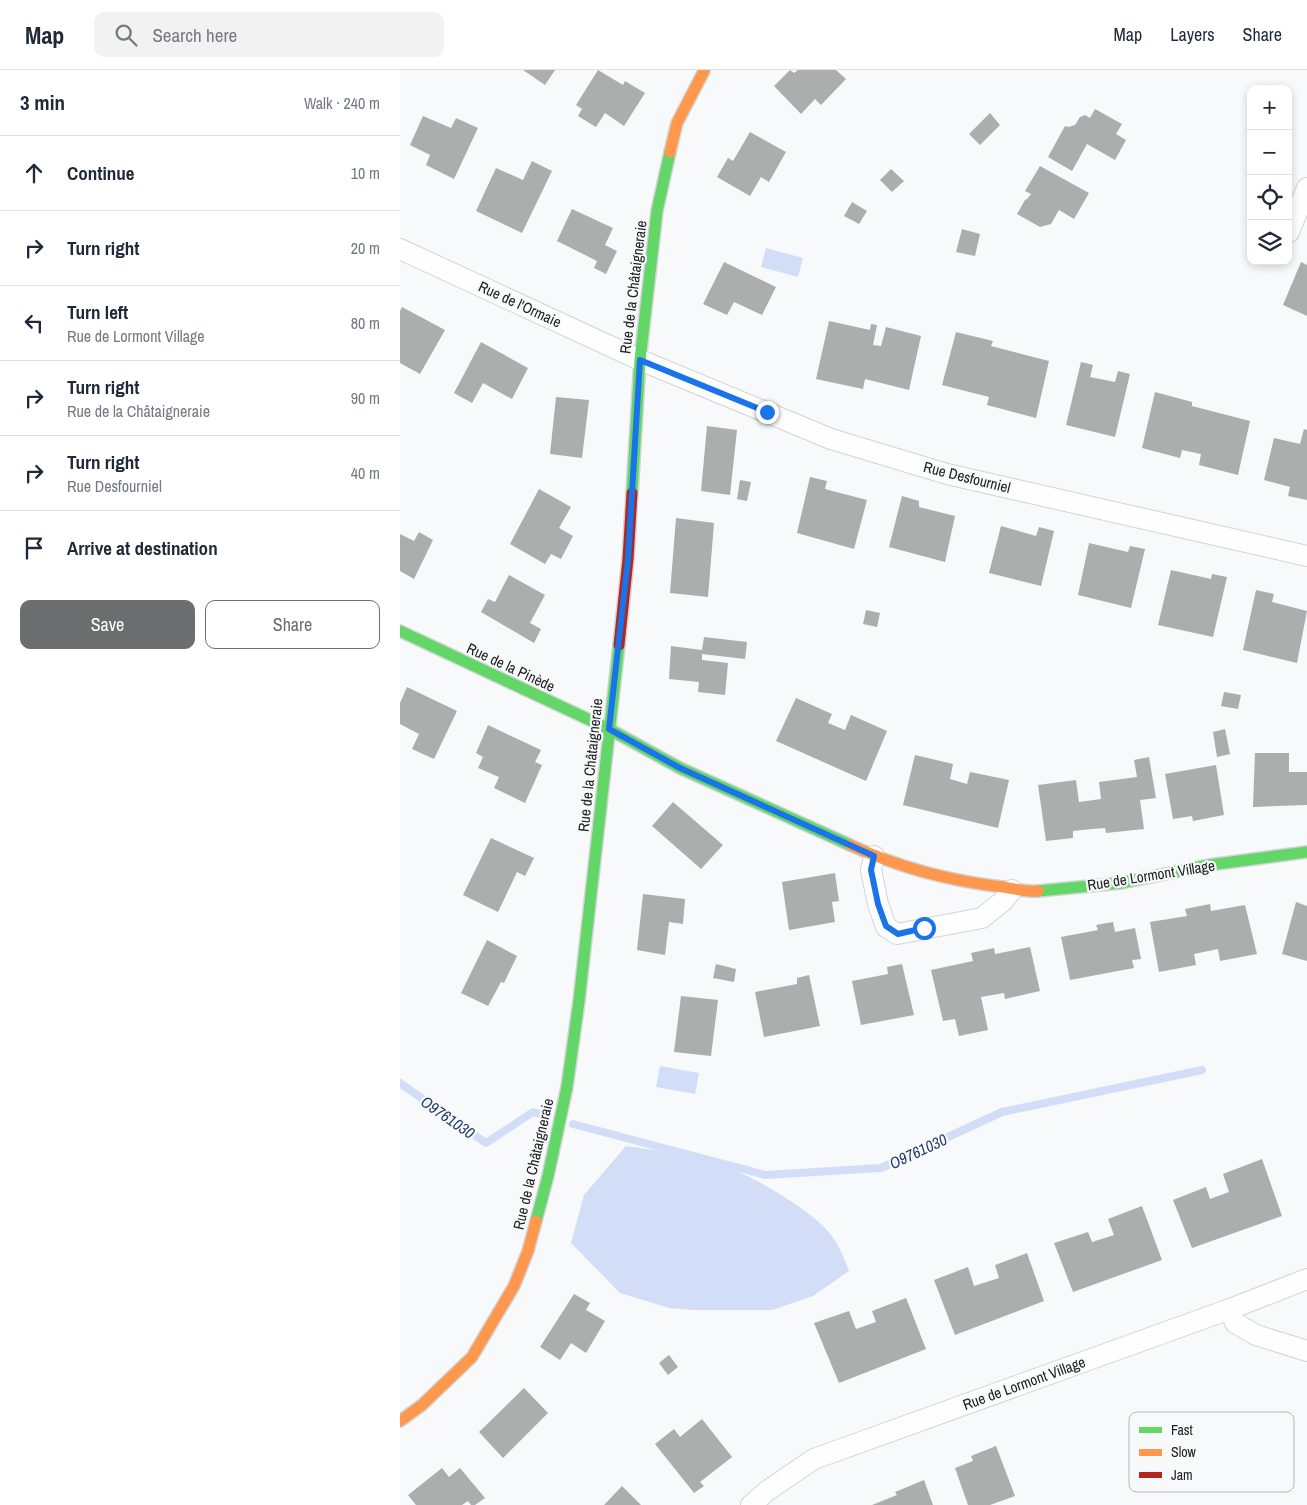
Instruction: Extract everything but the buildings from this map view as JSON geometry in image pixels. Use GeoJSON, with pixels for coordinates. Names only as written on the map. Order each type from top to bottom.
{"type":"FeatureCollection","features":[{"type":"Feature","properties":{"kind":"street","name":"Rue de la Châtaigneraie"},"geometry":{"type":"LineString","coordinates":[[400,1421],[422,1405],[472,1357],[514,1286],[528,1251],[548,1176],[567,1087],[579,1001],[628,559],[640,360],[657,211],[677,123],[704,70]]}},
{"type":"Feature","properties":{"kind":"street"},"geometry":{"type":"LineString","coordinates":[[1292,225],[1307,188]]}},
{"type":"Feature","properties":{"kind":"street","name":"Rue de l'Ormaie"},"geometry":{"type":"LineString","coordinates":[[400,249],[640,360]]}},
{"type":"Feature","properties":{"kind":"street","name":"Rue Desfourniel"},"geometry":{"type":"LineString","coordinates":[[640,360],[831,439],[947,474],[1307,556]]}},
{"type":"Feature","properties":{"kind":"street","name":"Rue de la Pinède"},"geometry":{"type":"LineString","coordinates":[[400,631],[609,729]]}},
{"type":"Feature","properties":{"kind":"street","name":"Rue de Lormont Village"},"geometry":{"type":"LineString","coordinates":[[609,729],[680,768],[874,856],[906,868],[966,882],[1012,890],[1034,891],[1121,883],[1209,865],[1307,852]]}},
{"type":"Feature","properties":{"kind":"street"},"geometry":{"type":"LineString","coordinates":[[874,856],[871,870],[878,904],[886,926],[898,934],[982,918],[1003,901],[1012,890]]}},
{"type":"Feature","properties":{"kind":"street","name":"Rue de Lormont Village"},"geometry":{"type":"LineString","coordinates":[[750,1505],[814,1459],[1230,1309],[1307,1279]]}},
{"type":"Feature","properties":{"kind":"street"},"geometry":{"type":"LineString","coordinates":[[1230,1309],[1234,1323],[1256,1335],[1307,1351]]}},
{"type":"Feature","properties":{"kind":"water"},"geometry":{"type":"Polygon","coordinates":[[[766,248],[803,258],[798,277],[761,267],[766,248]]]}},
{"type":"Feature","properties":{"kind":"water"},"geometry":{"type":"Polygon","coordinates":[[[660,1066],[699,1073],[695,1094],[656,1087],[660,1066]]]}},
{"type":"Feature","properties":{"kind":"water"},"geometry":{"type":"Polygon","coordinates":[[[626,1146],[709,1161],[737,1171],[768,1187],[799,1206],[827,1230],[838,1246],[849,1271],[813,1296],[772,1310],[693,1310],[669,1308],[620,1293],[571,1243],[584,1195],[626,1146]]]}},
{"type":"Feature","properties":{"kind":"waterway","name":"O9761030"},"geometry":{"type":"LineString","coordinates":[[573,1124],[765,1175],[881,1168],[1002,1112],[1202,1070]]}},
{"type":"Feature","properties":{"kind":"waterway","name":"O9761030"},"geometry":{"type":"LineString","coordinates":[[400,1083],[486,1143],[533,1112],[547,1116]]}},
{"type":"Feature","properties":{"kind":"traffic: fast"},"geometry":{"type":"LineString","coordinates":[[632,493],[640,360],[657,211],[670,152]]}},
{"type":"Feature","properties":{"kind":"traffic: fast"},"geometry":{"type":"LineString","coordinates":[[400,631],[609,729],[680,768],[850,845]]}},
{"type":"Feature","properties":{"kind":"traffic: fast"},"geometry":{"type":"LineString","coordinates":[[536,1221],[548,1176],[567,1087],[579,1001],[619,645]]}},
{"type":"Feature","properties":{"kind":"traffic: fast"},"geometry":{"type":"LineString","coordinates":[[1038,891],[1121,883],[1209,865],[1307,852]]}},
{"type":"Feature","properties":{"kind":"traffic: slow"},"geometry":{"type":"LineString","coordinates":[[670,152],[677,123],[704,71]]}},
{"type":"Feature","properties":{"kind":"traffic: slow"},"geometry":{"type":"LineString","coordinates":[[850,845],[887,860],[944,877],[1020,890],[1038,891]]}},
{"type":"Feature","properties":{"kind":"traffic: slow"},"geometry":{"type":"LineString","coordinates":[[400,1421],[422,1405],[472,1357],[514,1286],[528,1251],[536,1221]]}},
{"type":"Feature","properties":{"kind":"traffic: jam"},"geometry":{"type":"LineString","coordinates":[[619,645],[628,559],[632,493]]}},
{"type":"Feature","properties":{"kind":"route"},"geometry":{"type":"LineString","coordinates":[[767,412],[640,360],[628,559],[609,729],[680,768],[874,856],[871,870],[878,904],[886,926],[898,934],[924,928]]}}]}
